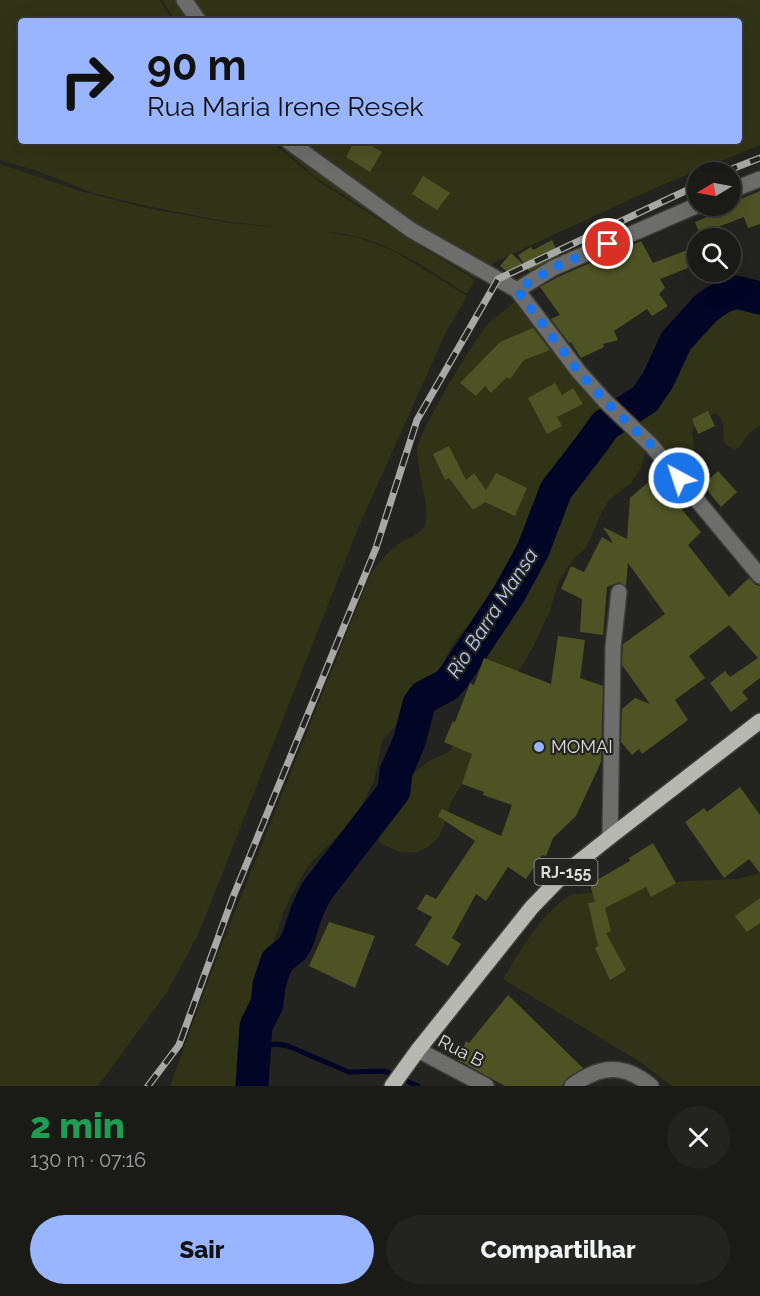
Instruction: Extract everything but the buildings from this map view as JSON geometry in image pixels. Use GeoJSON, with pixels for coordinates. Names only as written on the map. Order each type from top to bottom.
{"type":"FeatureCollection","features":[{"type":"Feature","properties":{"kind":"main road","name":"RJ-155"},"geometry":{"type":"LineString","coordinates":[[392,1086],[532,907],[566,872],[760,721]]}},
{"type":"Feature","properties":{"kind":"street"},"geometry":{"type":"LineString","coordinates":[[184,0],[197,18]]}},
{"type":"Feature","properties":{"kind":"street"},"geometry":{"type":"LineString","coordinates":[[292,144],[411,230],[517,290],[579,372],[605,401],[646,440],[760,576]]}},
{"type":"Feature","properties":{"kind":"street"},"geometry":{"type":"LineString","coordinates":[[741,187],[760,179]]}},
{"type":"Feature","properties":{"kind":"street"},"geometry":{"type":"LineString","coordinates":[[517,290],[553,268],[687,210]]}},
{"type":"Feature","properties":{"kind":"street"},"geometry":{"type":"LineString","coordinates":[[610,837],[613,646],[619,592]]}},
{"type":"Feature","properties":{"kind":"street","name":"Rua B"},"geometry":{"type":"LineString","coordinates":[[414,1056],[486,1086]]}},
{"type":"Feature","properties":{"kind":"street"},"geometry":{"type":"LineString","coordinates":[[572,1086],[588,1075],[616,1068],[632,1072],[651,1086]]}},
{"type":"Feature","properties":{"kind":"green space"},"geometry":{"type":"Polygon","coordinates":[[[0,0],[160,0],[171,18],[18,18],[18,144],[275,144],[318,181],[475,280],[467,294],[416,262],[399,253],[382,245],[364,238],[324,232],[357,237],[394,251],[467,296],[446,332],[359,526],[198,935],[167,992],[98,1086],[0,1086],[0,164],[80,191],[147,208],[230,223],[286,228],[229,222],[146,206],[93,193],[37,171],[0,160],[0,0]]]}},
{"type":"Feature","properties":{"kind":"green space"},"geometry":{"type":"Polygon","coordinates":[[[162,0],[760,0],[760,145],[718,162],[687,162],[687,175],[495,262],[476,279],[316,178],[277,144],[742,144],[742,18],[173,18],[162,0]]]}},
{"type":"Feature","properties":{"kind":"green space"},"geometry":{"type":"Polygon","coordinates":[[[514,302],[607,412],[555,471],[546,486],[523,551],[505,586],[455,640],[438,673],[414,696],[409,711],[382,741],[374,781],[355,818],[308,866],[292,894],[266,965],[240,1086],[170,1086],[220,949],[370,575],[393,548],[424,527],[426,512],[417,451],[427,425],[482,332],[514,302]]]}},
{"type":"Feature","properties":{"kind":"green space"},"geometry":{"type":"Polygon","coordinates":[[[742,308],[760,311],[760,426],[750,432],[739,448],[733,449],[726,445],[722,420],[716,413],[698,422],[692,431],[697,473],[692,480],[638,419],[656,402],[671,382],[692,335],[699,326],[719,314],[742,308]]]}},
{"type":"Feature","properties":{"kind":"green space"},"geometry":{"type":"Polygon","coordinates":[[[627,427],[644,448],[645,454],[641,467],[632,482],[609,500],[586,548],[574,558],[559,581],[549,613],[534,645],[509,688],[450,804],[439,837],[428,847],[417,852],[402,853],[380,843],[377,835],[381,824],[394,809],[415,772],[427,762],[450,751],[487,655],[506,620],[523,600],[531,568],[555,538],[569,494],[595,458],[611,445],[615,433],[627,427]]]}},
{"type":"Feature","properties":{"kind":"green space"},"geometry":{"type":"Polygon","coordinates":[[[760,873],[760,1086],[672,1086],[637,1060],[503,979],[540,923],[570,895],[687,881],[738,879],[760,873]]]}},
{"type":"Feature","properties":{"kind":"waterway","name":"Rio Barra Mansa"},"geometry":{"type":"LineString","coordinates":[[252,1086],[256,1026],[267,1004],[269,985],[277,961],[293,948],[297,941],[316,892],[394,791],[396,772],[409,742],[419,704],[424,697],[447,685],[454,677],[509,594],[533,550],[556,490],[605,425],[645,399],[658,380],[676,341],[706,308],[722,297],[736,292],[760,298]]}},
{"type":"Feature","properties":{"kind":"waterway"},"geometry":{"type":"LineString","coordinates":[[253,1048],[277,1044],[288,1046],[349,1072],[384,1071],[418,1086]]}},
{"type":"Feature","properties":{"kind":"railway"},"geometry":{"type":"LineString","coordinates":[[741,165],[760,158]]}},
{"type":"Feature","properties":{"kind":"railway"},"geometry":{"type":"LineString","coordinates":[[148,1086],[179,1045],[233,897],[376,548],[417,420],[498,279],[687,190]]}},
{"type":"Feature","properties":{"kind":"place","name":"MOMAI"},"geometry":{"type":"Point","coordinates":[539,747]}},
{"type":"Feature","properties":{"kind":"route"},"geometry":{"type":"LineString","coordinates":[[608,244],[553,268],[517,290],[579,372],[605,401],[652,446],[679,478]]}}]}
